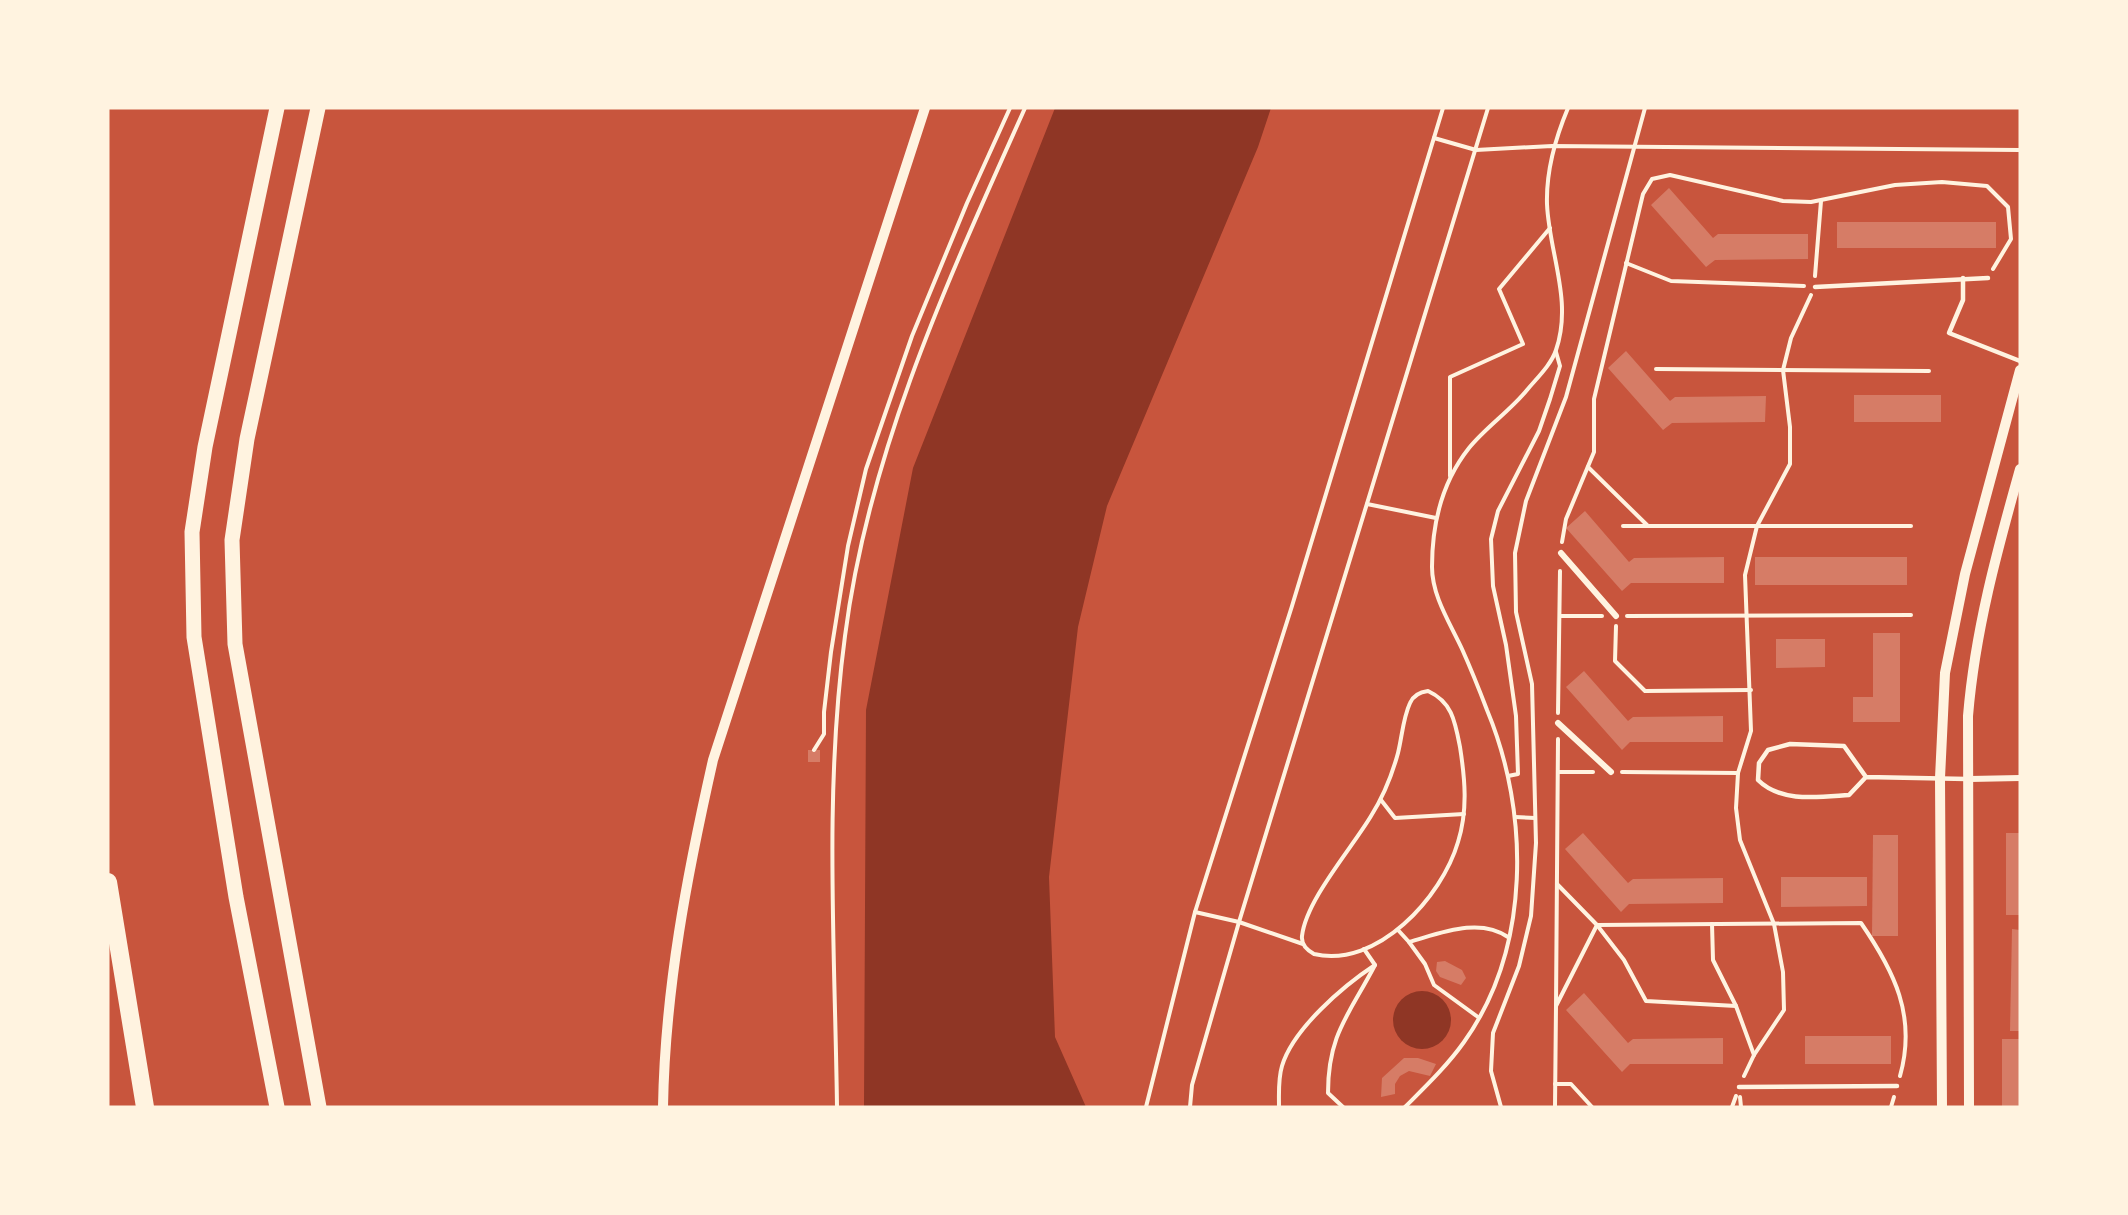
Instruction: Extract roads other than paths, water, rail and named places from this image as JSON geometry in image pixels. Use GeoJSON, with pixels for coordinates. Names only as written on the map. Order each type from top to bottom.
{"type":"FeatureCollection","features":[{"type":"Feature","properties":{"kind":"highway"},"geometry":{"type":"LineString","coordinates":[[108,882],[145,1107]]}},
{"type":"Feature","properties":{"kind":"main road"},"geometry":{"type":"LineString","coordinates":[[277,108],[205,447],[192,532],[194,637],[236,897],[277,1107]]}},
{"type":"Feature","properties":{"kind":"main road"},"geometry":{"type":"LineString","coordinates":[[318,108],[248,439],[232,540],[235,644],[319,1107]]}},
{"type":"Feature","properties":{"kind":"street"},"geometry":{"type":"LineString","coordinates":[[663,1107],[664,1048],[673,968],[690,860],[712,760],[925,108]]}},
{"type":"Feature","properties":{"kind":"street"},"geometry":{"type":"LineString","coordinates":[[1942,1107],[1940,778],[1944,673],[1951,635],[2020,370]]}},
{"type":"Feature","properties":{"kind":"street"},"geometry":{"type":"LineString","coordinates":[[1969,1107],[1970,779],[1968,716],[1972,670],[1992,568],[2020,469]]}},
{"type":"Feature","properties":{"kind":"street"},"geometry":{"type":"LineString","coordinates":[[1560,553],[1616,616]]}},
{"type":"Feature","properties":{"kind":"street"},"geometry":{"type":"LineString","coordinates":[[1558,723],[1611,772]]}},
{"type":"Feature","properties":{"kind":"street"},"geometry":{"type":"LineString","coordinates":[[1970,779],[2020,778]]}},
{"type":"Feature","properties":{"kind":"lane"},"geometry":{"type":"LineString","coordinates":[[1963,278],[1963,300],[1950,333],[2020,362]]}},
{"type":"Feature","properties":{"kind":"lane"},"geometry":{"type":"LineString","coordinates":[[1815,287],[1988,278]]}},
{"type":"Feature","properties":{"kind":"lane"},"geometry":{"type":"LineString","coordinates":[[1866,777],[1844,746],[1790,744],[1768,750],[1760,763],[1758,780],[1769,790],[1805,798],[1849,795],[1866,777],[1970,779]]}},
{"type":"Feature","properties":{"kind":"lane"},"geometry":{"type":"LineString","coordinates":[[1739,1087],[1897,1086]]}}]}
